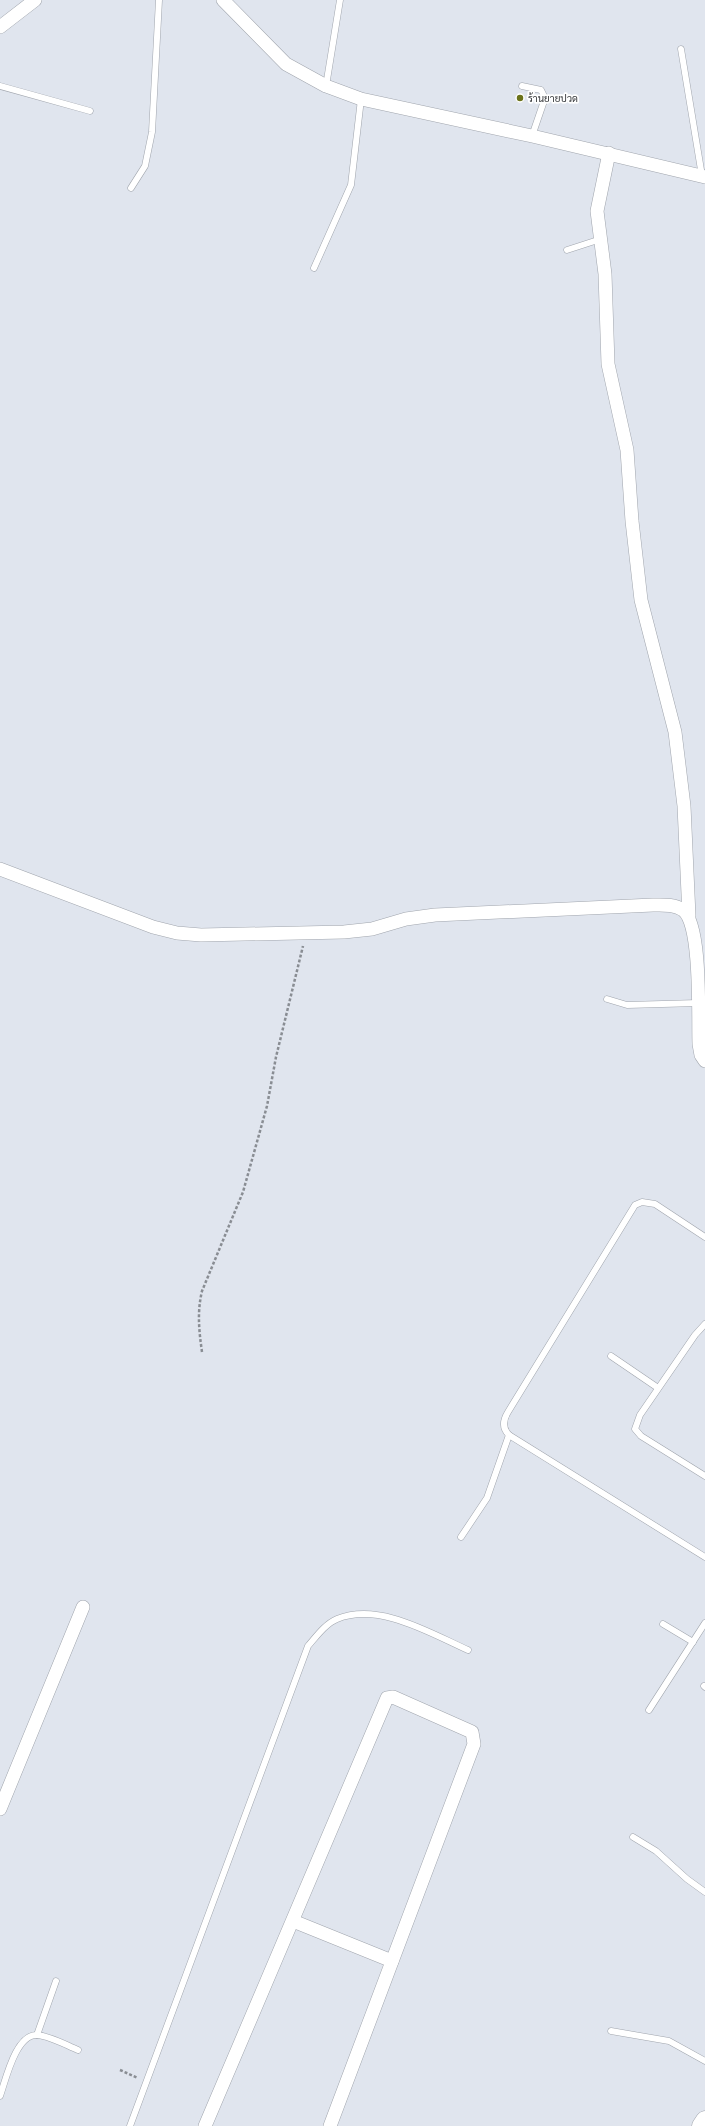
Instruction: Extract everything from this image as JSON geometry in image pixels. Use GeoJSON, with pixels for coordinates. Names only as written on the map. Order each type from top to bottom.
{"type":"FeatureCollection","features":[{"type":"Feature","properties":{"kind":"main road"},"geometry":{"type":"LineString","coordinates":[[701,2126],[705,2120]]}},
{"type":"Feature","properties":{"kind":"street"},"geometry":{"type":"LineString","coordinates":[[0,27],[33,0]]}},
{"type":"Feature","properties":{"kind":"street"},"geometry":{"type":"LineString","coordinates":[[223,0],[286,64],[326,86],[361,100],[609,153],[704,176]]}},
{"type":"Feature","properties":{"kind":"street"},"geometry":{"type":"LineString","coordinates":[[609,153],[597,211],[605,274],[608,364],[627,450],[632,521],[641,600],[675,732],[684,806],[688,916],[696,942],[699,1044],[701,1055],[705,1061]]}},
{"type":"Feature","properties":{"kind":"street"},"geometry":{"type":"LineString","coordinates":[[0,868],[153,927],[177,933],[201,936],[306,933],[372,929],[406,919],[478,912],[666,905],[683,910],[688,916]]}},
{"type":"Feature","properties":{"kind":"street"},"geometry":{"type":"LineString","coordinates":[[0,1809],[83,1607]]}},
{"type":"Feature","properties":{"kind":"street"},"geometry":{"type":"LineString","coordinates":[[205,2126],[387,1698],[393,1697],[472,1732],[475,1740],[330,2126]]}},
{"type":"Feature","properties":{"kind":"street"},"geometry":{"type":"LineString","coordinates":[[293,1920],[392,1961]]}},
{"type":"Feature","properties":{"kind":"lane"},"geometry":{"type":"LineString","coordinates":[[131,188],[145,166],[152,132],[159,0]]}},
{"type":"Feature","properties":{"kind":"lane"},"geometry":{"type":"LineString","coordinates":[[326,86],[340,0]]}},
{"type":"Feature","properties":{"kind":"lane"},"geometry":{"type":"LineString","coordinates":[[681,49],[704,176]]}},
{"type":"Feature","properties":{"kind":"lane"},"geometry":{"type":"LineString","coordinates":[[0,86],[90,110]]}},
{"type":"Feature","properties":{"kind":"lane"},"geometry":{"type":"LineString","coordinates":[[522,86],[541,90],[545,98],[532,136]]}},
{"type":"Feature","properties":{"kind":"lane"},"geometry":{"type":"LineString","coordinates":[[314,268],[350,185],[361,100]]}},
{"type":"Feature","properties":{"kind":"lane"},"geometry":{"type":"LineString","coordinates":[[567,250],[601,239]]}},
{"type":"Feature","properties":{"kind":"lane"},"geometry":{"type":"LineString","coordinates":[[607,999],[627,1005],[698,1003]]}},
{"type":"Feature","properties":{"kind":"lane"},"geometry":{"type":"LineString","coordinates":[[705,1237],[655,1204],[642,1202],[635,1205],[508,1412],[503,1425],[508,1435],[705,1557]]}},
{"type":"Feature","properties":{"kind":"lane"},"geometry":{"type":"LineString","coordinates":[[705,1324],[695,1335],[658,1388],[640,1415],[635,1429],[641,1436],[705,1476]]}},
{"type":"Feature","properties":{"kind":"lane"},"geometry":{"type":"LineString","coordinates":[[611,1356],[658,1388]]}},
{"type":"Feature","properties":{"kind":"lane"},"geometry":{"type":"LineString","coordinates":[[461,1538],[487,1498],[508,1435]]}},
{"type":"Feature","properties":{"kind":"lane"},"geometry":{"type":"LineString","coordinates":[[130,2126],[145,2082],[308,1646],[325,1627],[337,1619],[359,1615],[386,1616],[411,1623],[468,1650]]}},
{"type":"Feature","properties":{"kind":"lane"},"geometry":{"type":"LineString","coordinates":[[649,1710],[705,1623]]}},
{"type":"Feature","properties":{"kind":"lane"},"geometry":{"type":"LineString","coordinates":[[663,1624],[693,1642]]}},
{"type":"Feature","properties":{"kind":"lane"},"geometry":{"type":"LineString","coordinates":[[633,1837],[656,1851],[687,1879],[705,1892]]}},
{"type":"Feature","properties":{"kind":"lane"},"geometry":{"type":"LineString","coordinates":[[36,2035],[56,1981]]}},
{"type":"Feature","properties":{"kind":"lane"},"geometry":{"type":"LineString","coordinates":[[611,2031],[668,2041],[705,2061]]}},
{"type":"Feature","properties":{"kind":"lane"},"geometry":{"type":"LineString","coordinates":[[0,2096],[16,2051],[24,2039],[30,2035],[36,2035],[78,2050]]}},
{"type":"Feature","properties":{"kind":"path"},"geometry":{"type":"LineString","coordinates":[[202,1352],[198,1308],[202,1291],[243,1192],[267,1106],[276,1057],[306,933]]}},
{"type":"Feature","properties":{"kind":"path"},"geometry":{"type":"LineString","coordinates":[[120,2070],[145,2082]]}},
{"type":"Feature","properties":{"kind":"place","name":"ร้านยายปวด"},"geometry":{"type":"Point","coordinates":[520,98]}}]}
